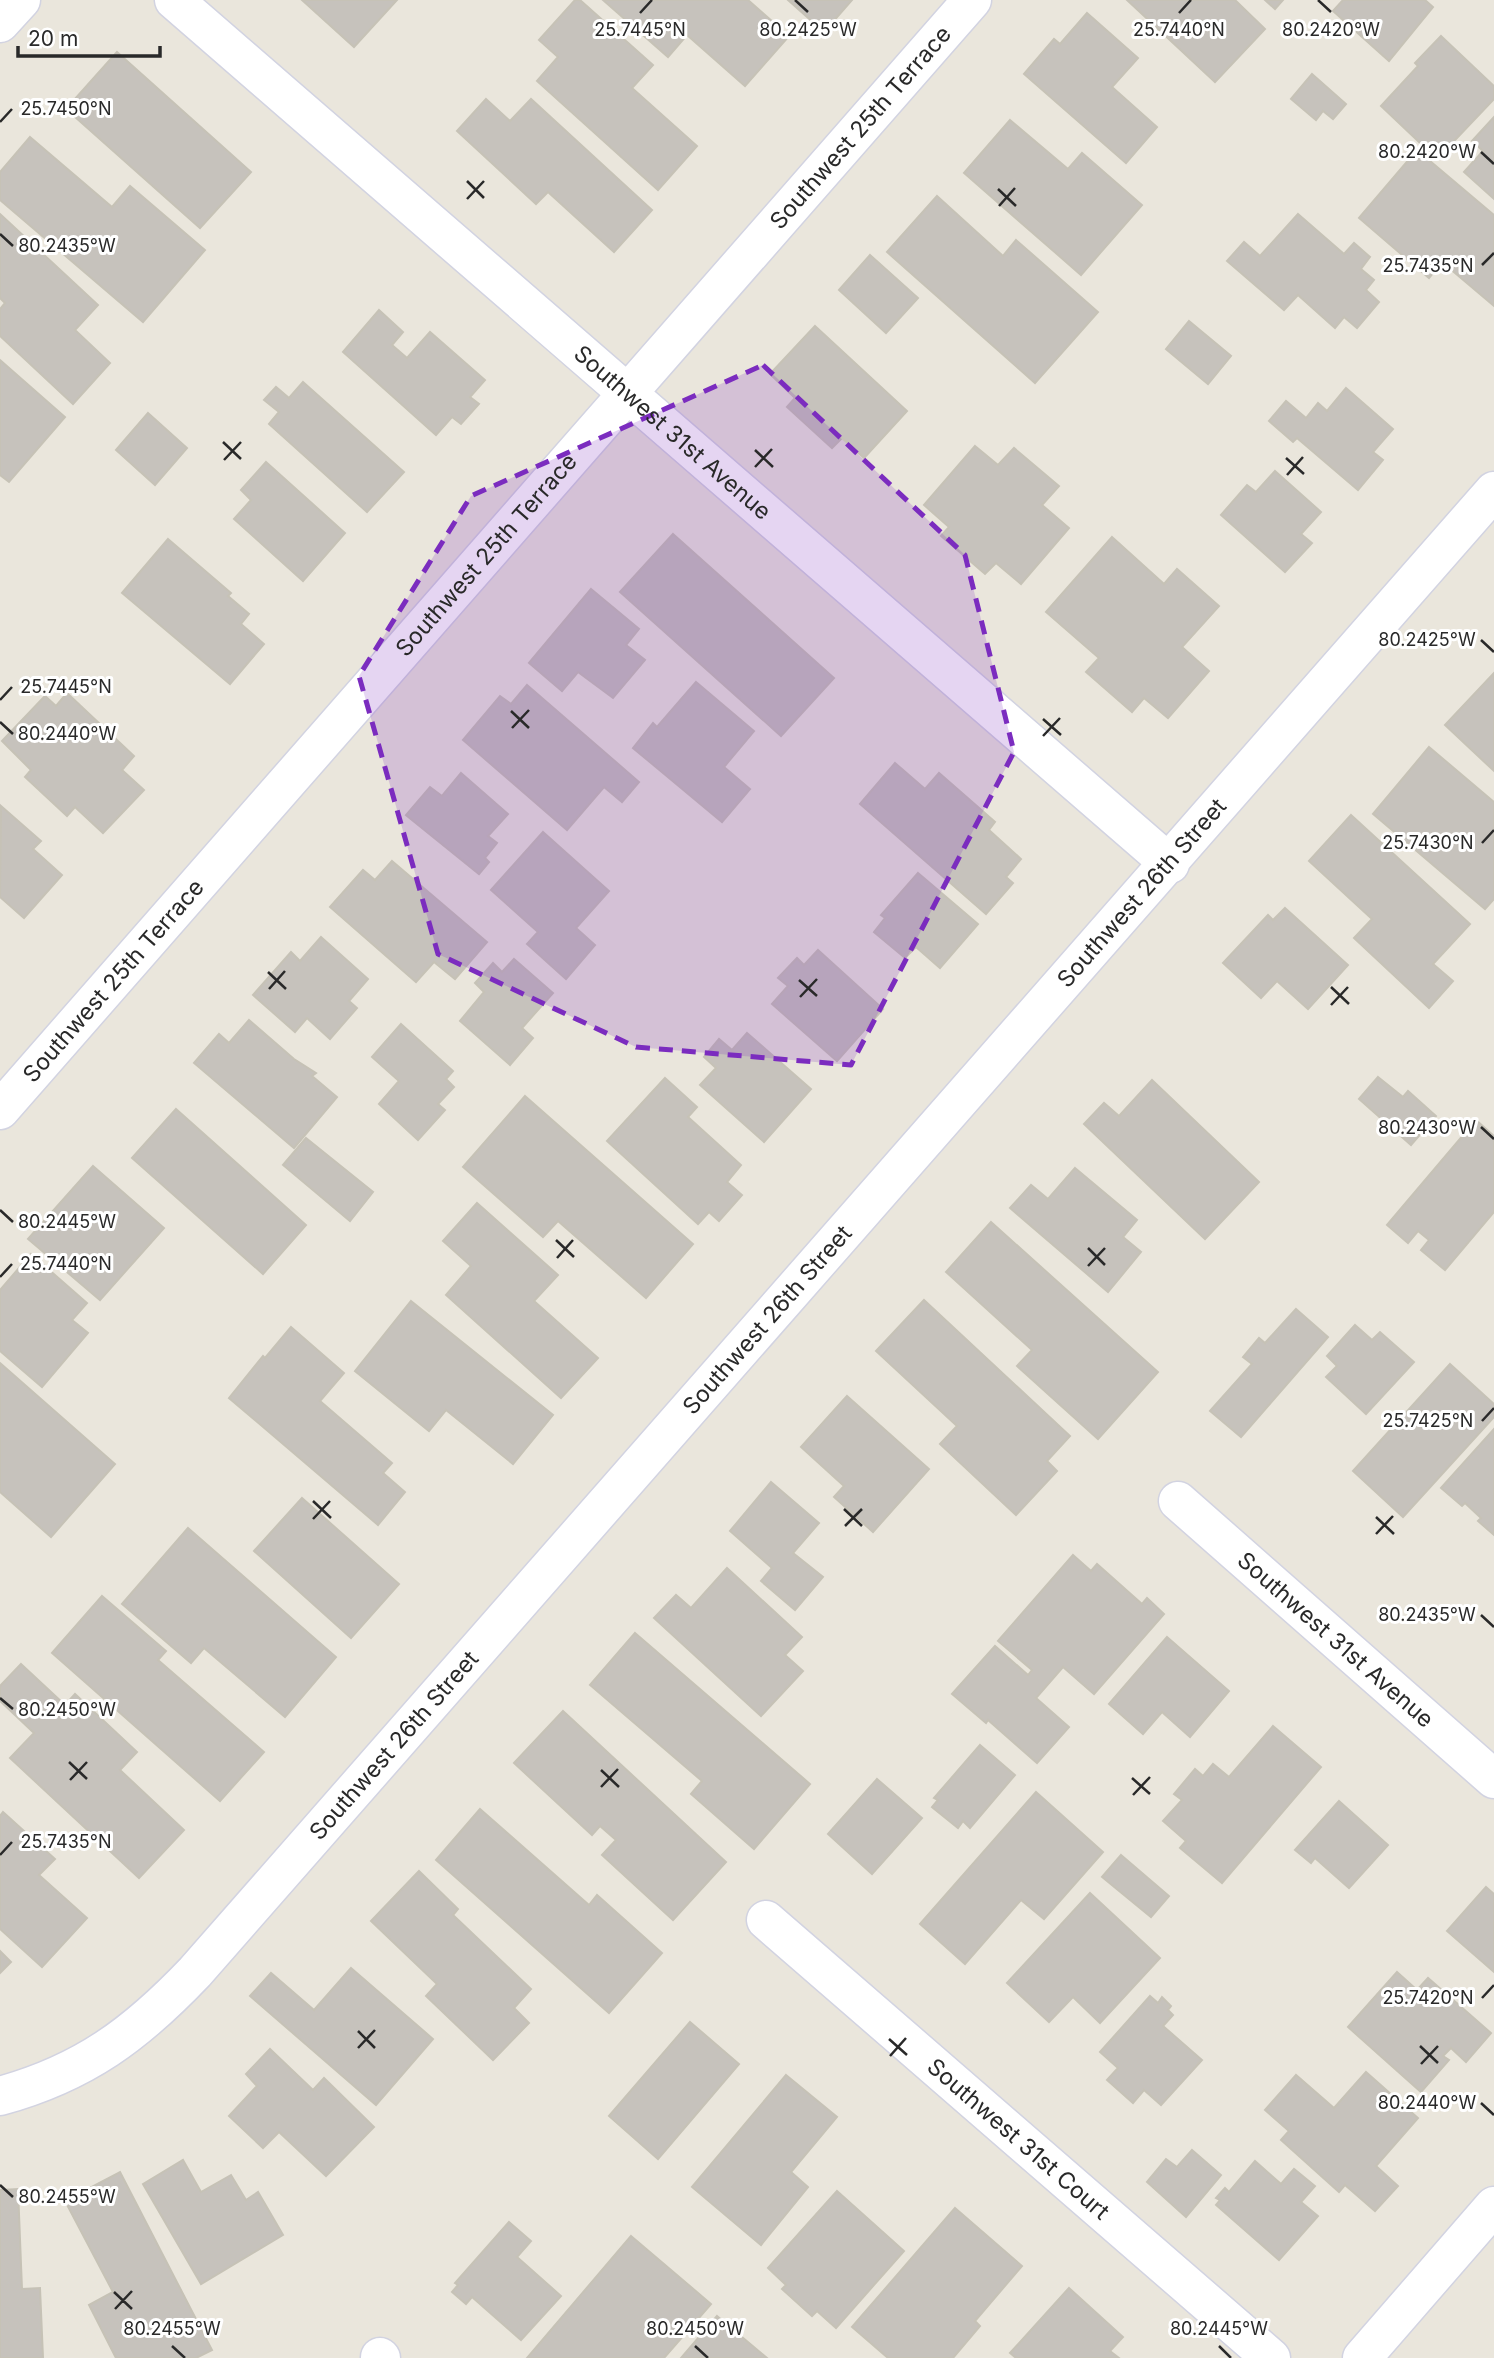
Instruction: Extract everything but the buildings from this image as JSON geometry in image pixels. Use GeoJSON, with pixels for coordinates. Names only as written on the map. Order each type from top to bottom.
{"type":"FeatureCollection","features":[{"type":"Feature","properties":{"kind":"street"},"geometry":{"type":"LineString","coordinates":[[0,23],[20,0]]}},
{"type":"Feature","properties":{"kind":"street","name":"Southwest 31st Avenue"},"geometry":{"type":"LineString","coordinates":[[174,0],[1170,864]]}},
{"type":"Feature","properties":{"kind":"street","name":"Southwest 25th Terrace"},"geometry":{"type":"LineString","coordinates":[[0,1110],[972,0]]}},
{"type":"Feature","properties":{"kind":"street","name":"Southwest 26th Street"},"geometry":{"type":"LineString","coordinates":[[0,2096],[32,2087],[70,2071],[105,2051],[167,2001],[195,1972],[1170,864],[1494,491]]}},
{"type":"Feature","properties":{"kind":"street","name":"Southwest 31st Avenue"},"geometry":{"type":"LineString","coordinates":[[1178,1500],[1494,1779]]}},
{"type":"Feature","properties":{"kind":"street","name":"Southwest 31st Court"},"geometry":{"type":"LineString","coordinates":[[766,1920],[1271,2358]]}},
{"type":"Feature","properties":{"kind":"street"},"geometry":{"type":"LineString","coordinates":[[1362,2358],[1494,2206]]}},
{"type":"Feature","properties":{"kind":"highlighted area"},"geometry":{"type":"Polygon","coordinates":[[[763,365],[965,555],[1014,752],[851,1065],[636,1047],[438,954],[359,676],[471,496],[763,365]]]}}]}
